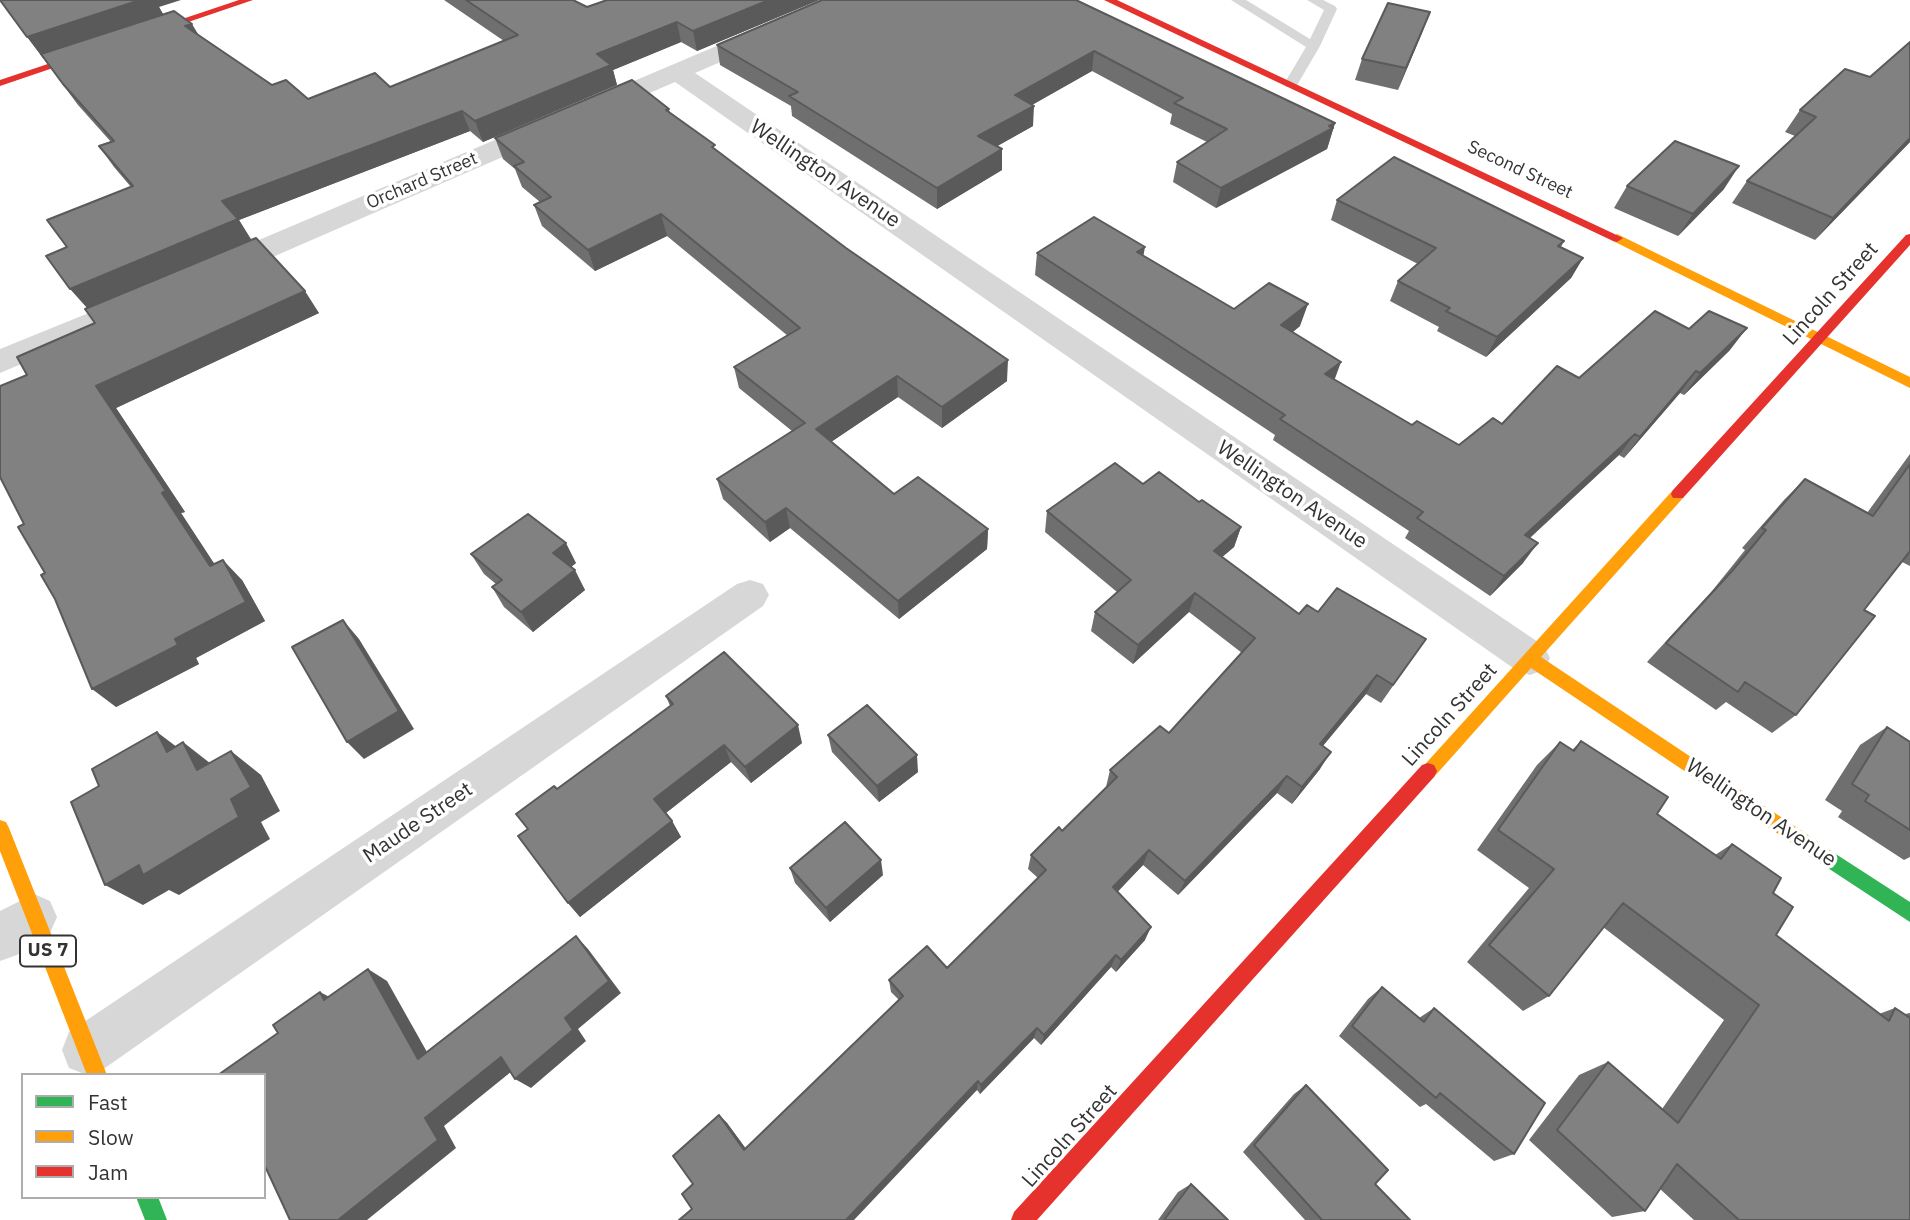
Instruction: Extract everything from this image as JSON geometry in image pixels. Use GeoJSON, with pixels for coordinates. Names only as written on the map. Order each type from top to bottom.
{"type":"FeatureCollection","features":[{"type":"Feature","properties":{"kind":"street"},"geometry":{"type":"LineString","coordinates":[[0,83],[248,0]]}},
{"type":"Feature","properties":{"kind":"street","name":"Orchard Street"},"geometry":{"type":"LineString","coordinates":[[192,280],[844,0]]}},
{"type":"Feature","properties":{"kind":"street","name":"Second Street"},"geometry":{"type":"LineString","coordinates":[[1109,0],[1533,197],[1910,383]]}},
{"type":"Feature","properties":{"kind":"street","name":"Wellington Avenue"},"geometry":{"type":"LineString","coordinates":[[677,72],[1530,658],[1910,913]]}},
{"type":"Feature","properties":{"kind":"street","name":"Lincoln Street"},"geometry":{"type":"LineString","coordinates":[[1022,1220],[1910,238]]}},
{"type":"Feature","properties":{"kind":"street"},"geometry":{"type":"LineString","coordinates":[[0,362],[166,291]]}},
{"type":"Feature","properties":{"kind":"street","name":"Maude Street"},"geometry":{"type":"LineString","coordinates":[[92,1062],[750,595]]}},
{"type":"Feature","properties":{"kind":"street","name":"US 7"},"geometry":{"type":"LineString","coordinates":[[0,828],[17,928],[92,1062]]}},
{"type":"Feature","properties":{"kind":"street"},"geometry":{"type":"LineString","coordinates":[[148,1199],[156,1220]]}},
{"type":"Feature","properties":{"kind":"lane"},"geometry":{"type":"LineString","coordinates":[[1239,0],[1312,46]]}},
{"type":"Feature","properties":{"kind":"lane"},"geometry":{"type":"LineString","coordinates":[[1291,84],[1331,9],[1312,0]]}},
{"type":"Feature","properties":{"kind":"building"},"geometry":{"type":"Polygon","coordinates":[[[0,0],[140,0],[27,37],[0,0]]]}},
{"type":"Feature","properties":{"kind":"building"},"geometry":{"type":"Polygon","coordinates":[[[466,0],[573,0],[587,7],[607,0],[769,0],[693,31],[677,22],[597,54],[611,65],[475,121],[462,111],[222,201],[238,219],[70,289],[46,256],[67,247],[47,220],[133,186],[99,146],[114,141],[63,84],[41,54],[174,11],[192,24],[185,26],[272,85],[286,80],[308,99],[375,73],[390,87],[518,35],[466,0]]]}},
{"type":"Feature","properties":{"kind":"building"},"geometry":{"type":"Polygon","coordinates":[[[822,0],[1076,0],[1335,123],[1329,126],[1333,128],[1221,188],[1177,162],[1227,129],[1174,103],[1183,98],[1094,51],[1015,95],[1034,106],[978,136],[1002,149],[937,188],[789,96],[798,92],[717,45],[822,0]]]}},
{"type":"Feature","properties":{"kind":"building"},"geometry":{"type":"Polygon","coordinates":[[[1388,3],[1430,12],[1406,68],[1362,59],[1388,3]]]}},
{"type":"Feature","properties":{"kind":"building"},"geometry":{"type":"Polygon","coordinates":[[[1910,42],[1910,138],[1833,218],[1747,181],[1816,117],[1800,110],[1845,69],[1870,77],[1910,42]]]}},
{"type":"Feature","properties":{"kind":"building"},"geometry":{"type":"Polygon","coordinates":[[[632,80],[669,109],[666,110],[715,145],[712,147],[846,248],[1008,360],[942,407],[897,376],[816,429],[894,494],[918,477],[988,529],[898,601],[786,508],[765,522],[717,479],[805,423],[734,367],[800,328],[661,214],[588,250],[534,205],[551,197],[514,166],[524,162],[495,138],[632,80]]]}},
{"type":"Feature","properties":{"kind":"building"},"geometry":{"type":"Polygon","coordinates":[[[1675,141],[1739,166],[1693,214],[1627,186],[1675,141]]]}},
{"type":"Feature","properties":{"kind":"building"},"geometry":{"type":"Polygon","coordinates":[[[1394,157],[1564,241],[1558,246],[1583,258],[1497,337],[1446,311],[1450,308],[1398,281],[1436,248],[1337,200],[1394,157]]]}},
{"type":"Feature","properties":{"kind":"building"},"geometry":{"type":"Polygon","coordinates":[[[1094,217],[1145,247],[1137,252],[1234,309],[1269,283],[1308,304],[1281,325],[1341,362],[1325,374],[1412,425],[1417,421],[1459,445],[1493,418],[1502,424],[1557,366],[1579,378],[1655,311],[1689,329],[1709,311],[1747,328],[1700,373],[1696,371],[1640,437],[1635,434],[1525,535],[1538,543],[1504,576],[1417,518],[1423,512],[1280,419],[1285,415],[1037,253],[1094,217]]]}},
{"type":"Feature","properties":{"kind":"building"},"geometry":{"type":"Polygon","coordinates":[[[256,238],[305,291],[96,386],[166,491],[162,493],[210,566],[223,560],[246,602],[175,639],[178,645],[92,689],[55,599],[41,575],[45,573],[18,527],[24,524],[0,477],[0,386],[27,375],[17,357],[95,323],[85,309],[256,238]]]}},
{"type":"Feature","properties":{"kind":"building"},"geometry":{"type":"Polygon","coordinates":[[[1115,463],[1143,484],[1159,472],[1199,502],[1202,500],[1241,527],[1214,551],[1299,614],[1307,605],[1318,612],[1337,588],[1426,639],[1393,685],[1377,675],[1320,744],[1331,752],[1302,787],[1287,776],[1185,881],[1149,850],[1113,887],[1151,927],[1121,960],[1116,955],[1044,1035],[1037,1028],[981,1085],[978,1081],[846,1220],[679,1220],[692,1209],[682,1194],[693,1184],[673,1156],[719,1115],[744,1150],[903,996],[889,980],[927,946],[947,968],[1046,870],[1031,855],[1059,827],[1062,831],[1117,777],[1110,770],[1160,726],[1169,733],[1255,638],[1195,593],[1138,645],[1095,612],[1131,580],[1047,511],[1115,463]]]}},
{"type":"Feature","properties":{"kind":"building"},"geometry":{"type":"Polygon","coordinates":[[[1910,464],[1910,551],[1864,610],[1875,616],[1796,715],[1745,682],[1738,692],[1666,643],[1732,571],[1766,530],[1762,528],[1805,479],[1873,516],[1910,464]]]}},
{"type":"Feature","properties":{"kind":"building"},"geometry":{"type":"Polygon","coordinates":[[[528,514],[566,543],[553,553],[575,570],[521,612],[492,587],[502,580],[471,554],[528,514]]]}},
{"type":"Feature","properties":{"kind":"building"},"geometry":{"type":"Polygon","coordinates":[[[343,620],[399,711],[347,742],[292,647],[343,620]]]}},
{"type":"Feature","properties":{"kind":"building"},"geometry":{"type":"Polygon","coordinates":[[[724,652],[798,725],[745,767],[724,745],[654,799],[672,821],[568,903],[518,836],[528,829],[516,814],[554,786],[557,789],[673,704],[666,696],[724,652]]]}},
{"type":"Feature","properties":{"kind":"building"},"geometry":{"type":"Polygon","coordinates":[[[867,705],[917,755],[877,786],[828,735],[867,705]]]}},
{"type":"Feature","properties":{"kind":"building"},"geometry":{"type":"Polygon","coordinates":[[[1887,727],[1910,742],[1910,830],[1865,801],[1869,795],[1852,784],[1887,727]]]}},
{"type":"Feature","properties":{"kind":"building"},"geometry":{"type":"Polygon","coordinates":[[[157,732],[167,752],[183,742],[197,770],[231,751],[251,787],[231,799],[239,817],[143,875],[139,865],[105,885],[71,802],[99,786],[92,769],[157,732]]]}},
{"type":"Feature","properties":{"kind":"building"},"geometry":{"type":"Polygon","coordinates":[[[1581,741],[1668,797],[1657,814],[1721,859],[1732,844],[1781,878],[1773,893],[1793,907],[1776,935],[1889,1021],[1895,1008],[1910,1018],[1910,1220],[1739,1220],[1677,1164],[1645,1211],[1557,1130],[1608,1062],[1678,1123],[1759,1005],[1623,903],[1549,996],[1489,945],[1554,869],[1498,830],[1560,742],[1574,751],[1581,741]]]}},
{"type":"Feature","properties":{"kind":"building"},"geometry":{"type":"Polygon","coordinates":[[[845,822],[881,860],[826,908],[790,868],[845,822]]]}},
{"type":"Feature","properties":{"kind":"building"},"geometry":{"type":"Polygon","coordinates":[[[576,936],[609,981],[565,1018],[573,1030],[515,1079],[501,1057],[425,1118],[438,1140],[338,1220],[290,1220],[266,1168],[266,1073],[221,1073],[278,1033],[273,1025],[320,992],[324,1000],[368,969],[418,1059],[576,936]]]}},
{"type":"Feature","properties":{"kind":"building"},"geometry":{"type":"Polygon","coordinates":[[[1382,987],[1424,1022],[1434,1008],[1545,1103],[1514,1154],[1440,1093],[1436,1098],[1352,1026],[1382,987]]]}},
{"type":"Feature","properties":{"kind":"building"},"geometry":{"type":"Polygon","coordinates":[[[1306,1085],[1388,1170],[1375,1184],[1410,1220],[1322,1220],[1254,1145],[1306,1085]]]}},
{"type":"Feature","properties":{"kind":"building"},"geometry":{"type":"Polygon","coordinates":[[[1191,1184],[1228,1220],[1164,1220],[1191,1184]]]}},
{"type":"Feature","properties":{"kind":"traffic: fast"},"geometry":{"type":"LineString","coordinates":[[1811,847],[1910,913]]}},
{"type":"Feature","properties":{"kind":"traffic: fast"},"geometry":{"type":"LineString","coordinates":[[148,1199],[156,1220]]}},
{"type":"Feature","properties":{"kind":"traffic: slow"},"geometry":{"type":"LineString","coordinates":[[1617,238],[1910,383]]}},
{"type":"Feature","properties":{"kind":"traffic: slow"},"geometry":{"type":"LineString","coordinates":[[1428,771],[1678,494]]}},
{"type":"Feature","properties":{"kind":"traffic: slow"},"geometry":{"type":"LineString","coordinates":[[1530,658],[1811,847]]}},
{"type":"Feature","properties":{"kind":"traffic: slow"},"geometry":{"type":"LineString","coordinates":[[0,828],[96,1073]]}},
{"type":"Feature","properties":{"kind":"traffic: jam"},"geometry":{"type":"LineString","coordinates":[[0,83],[248,0]]}},
{"type":"Feature","properties":{"kind":"traffic: jam"},"geometry":{"type":"LineString","coordinates":[[1109,0],[1617,238]]}},
{"type":"Feature","properties":{"kind":"traffic: jam"},"geometry":{"type":"LineString","coordinates":[[1678,494],[1910,238]]}},
{"type":"Feature","properties":{"kind":"traffic: jam"},"geometry":{"type":"LineString","coordinates":[[1022,1220],[1428,771]]}}]}
